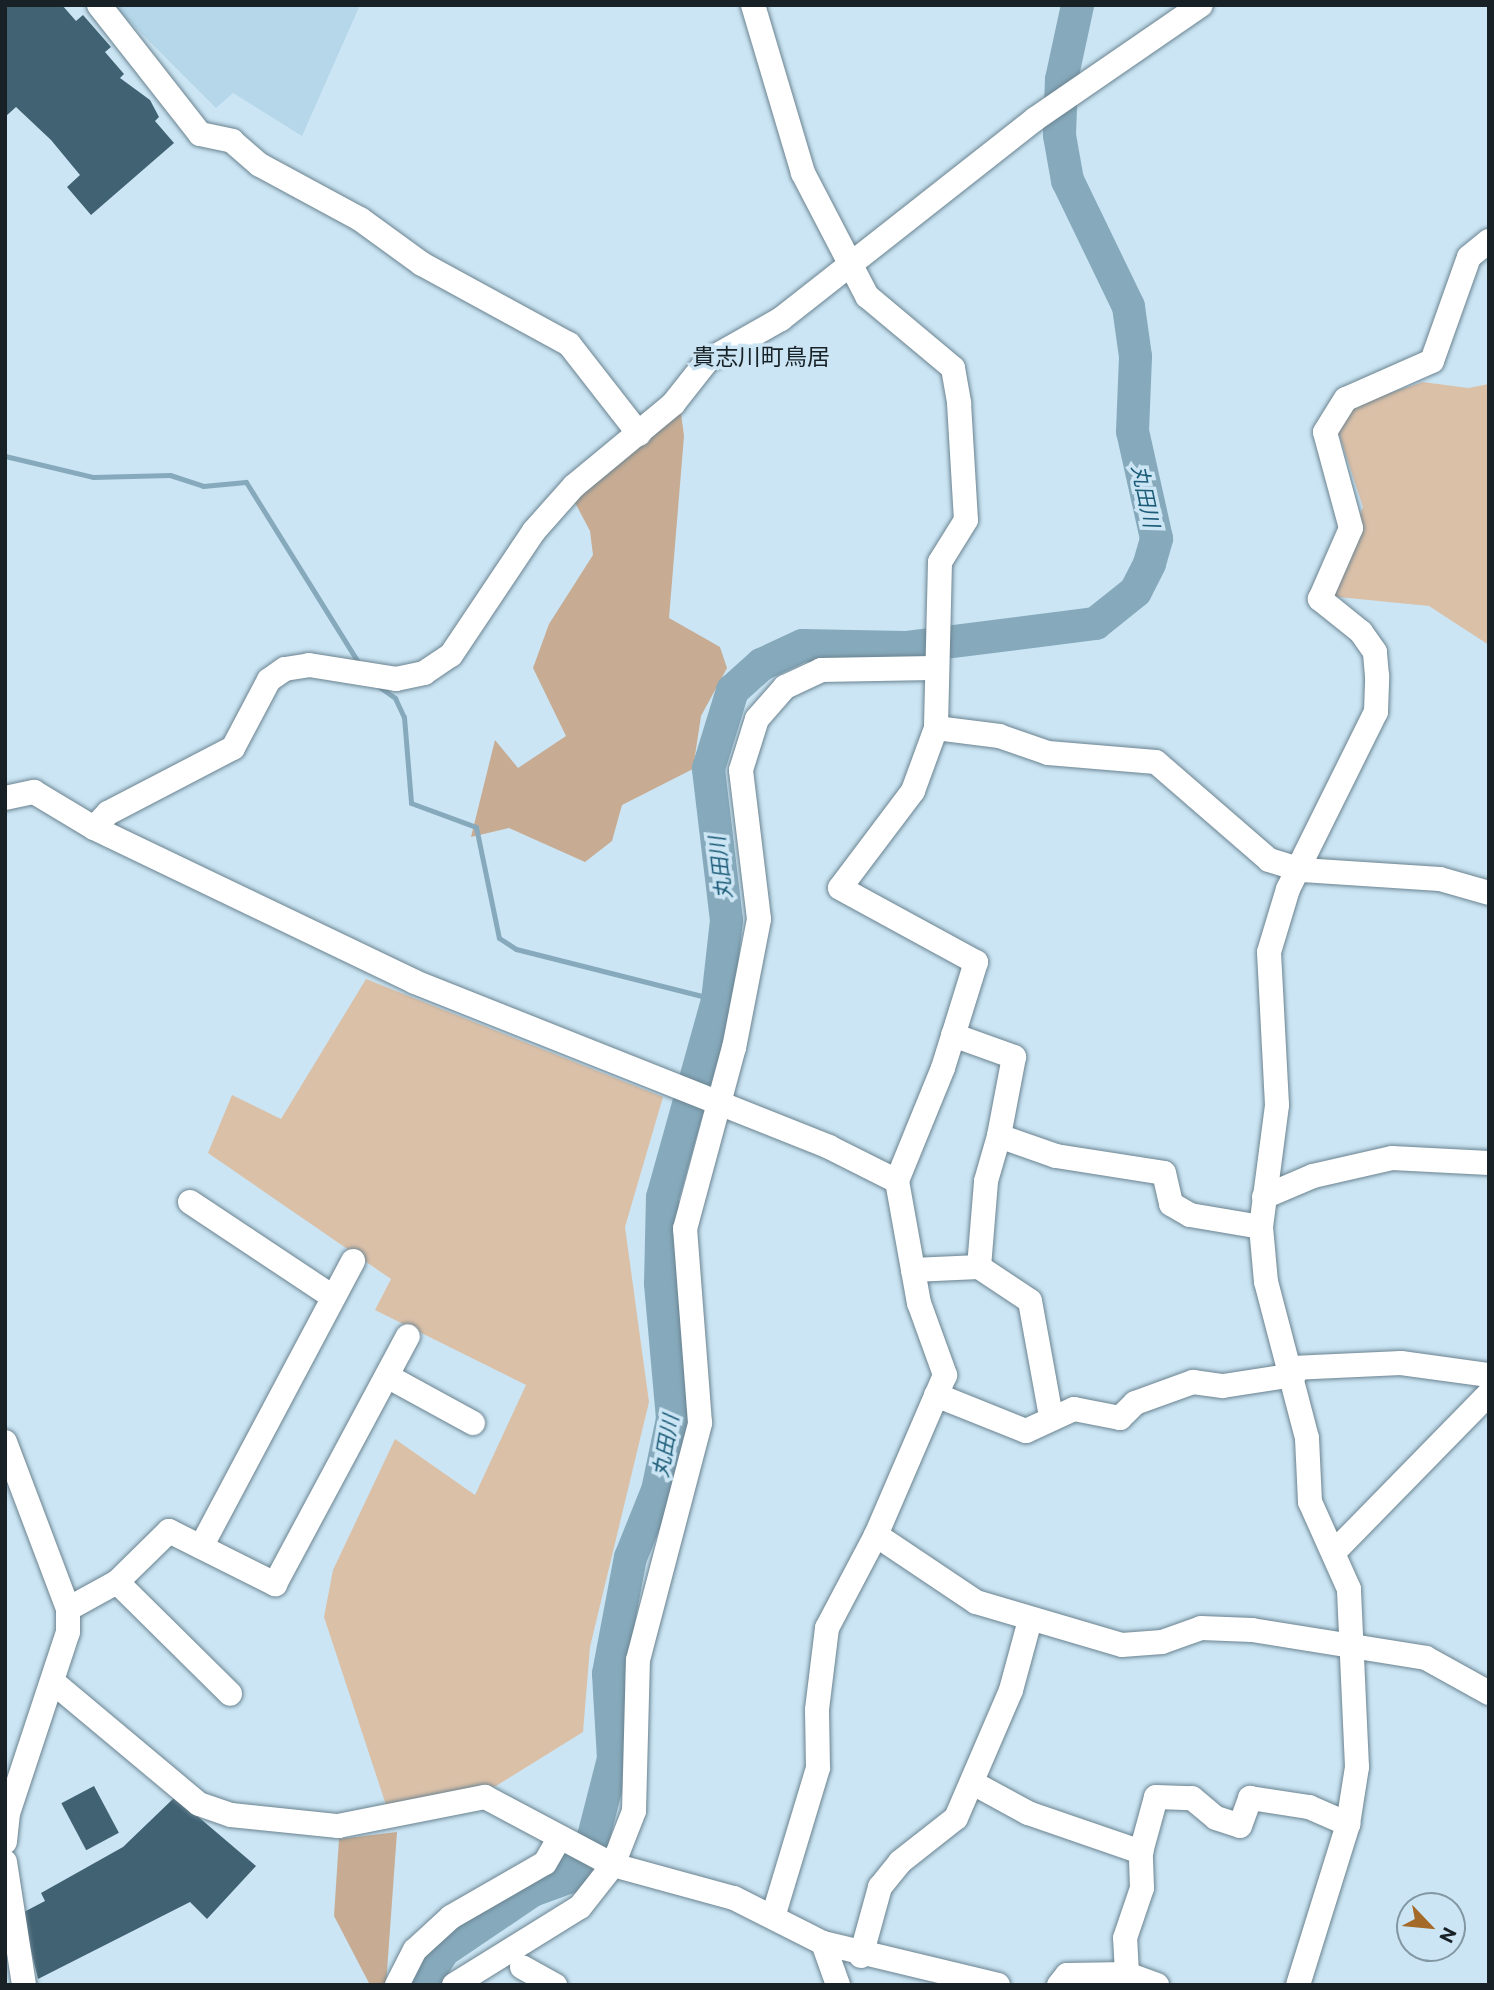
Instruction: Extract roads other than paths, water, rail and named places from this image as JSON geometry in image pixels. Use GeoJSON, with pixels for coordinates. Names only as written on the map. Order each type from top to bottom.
{"type":"FeatureCollection","features":[{"type":"Feature","properties":{"kind":"street"},"geometry":{"type":"LineString","coordinates":[[99,5],[200,134],[232,141],[260,165],[360,219],[422,264],[569,344],[639,434]]}},
{"type":"Feature","properties":{"kind":"street"},"geometry":{"type":"LineString","coordinates":[[753,5],[803,173],[867,296],[953,368],[965,520],[940,562],[934,614],[936,728],[913,791],[839,888],[976,962],[953,1035],[897,1181],[913,1270],[945,1375],[876,1535],[827,1628],[817,1710],[818,1768],[774,1914]]}},
{"type":"Feature","properties":{"kind":"street"},"geometry":{"type":"LineString","coordinates":[[94,828],[108,813],[233,748],[270,680],[285,669],[309,664],[396,679],[424,673],[451,655],[534,531],[574,485],[673,404],[707,361],[781,319],[849,261],[1035,119],[1080,91],[1202,5]]}},
{"type":"Feature","properties":{"kind":"street"},"geometry":{"type":"LineString","coordinates":[[1298,1985],[1348,1824],[1357,1768],[1349,1588],[1336,1550],[1310,1502],[1307,1438],[1293,1372],[1266,1282],[1261,1227],[1276,1105],[1268,1032],[1271,931],[1376,712],[1375,652],[1361,632],[1320,599],[1351,528],[1325,432],[1346,399],[1432,361],[1469,257],[1489,241]]}},
{"type":"Feature","properties":{"kind":"street"},"geometry":{"type":"LineString","coordinates":[[454,1985],[580,1907],[613,1865],[634,1811],[638,1660],[700,1423],[685,1229],[696,1170],[720,1106],[759,919],[741,770],[757,719],[785,687],[821,670],[933,668]]}},
{"type":"Feature","properties":{"kind":"street"},"geometry":{"type":"LineString","coordinates":[[936,728],[999,736],[1048,753],[1156,762],[1269,860],[1302,870],[1440,879],[1489,893]]}},
{"type":"Feature","properties":{"kind":"street"},"geometry":{"type":"LineString","coordinates":[[5,798],[34,792],[94,828],[415,982],[665,1085],[830,1147],[897,1181]]}},
{"type":"Feature","properties":{"kind":"street"},"geometry":{"type":"LineString","coordinates":[[953,1035],[1014,1057],[999,1136],[986,1181],[979,1267]]}},
{"type":"Feature","properties":{"kind":"street"},"geometry":{"type":"LineString","coordinates":[[999,1136],[1056,1156],[1164,1173],[1171,1204],[1190,1215],[1261,1227]]}},
{"type":"Feature","properties":{"kind":"street"},"geometry":{"type":"LineString","coordinates":[[1264,1197],[1313,1176],[1392,1158],[1489,1163]]}},
{"type":"Feature","properties":{"kind":"street"},"geometry":{"type":"LineString","coordinates":[[190,1202],[333,1297]]}},
{"type":"Feature","properties":{"kind":"street"},"geometry":{"type":"LineString","coordinates":[[201,1547],[353,1261]]}},
{"type":"Feature","properties":{"kind":"street"},"geometry":{"type":"LineString","coordinates":[[913,1270],[979,1267],[1030,1301],[1051,1417]]}},
{"type":"Feature","properties":{"kind":"street"},"geometry":{"type":"LineString","coordinates":[[68,1609],[117,1582],[169,1531],[275,1584],[408,1336]]}},
{"type":"Feature","properties":{"kind":"street"},"geometry":{"type":"LineString","coordinates":[[936,1395],[1026,1431],[1051,1417],[1074,1409],[1119,1418],[1135,1404],[1193,1382],[1223,1386],[1293,1372],[1401,1363],[1489,1375]]}},
{"type":"Feature","properties":{"kind":"street"},"geometry":{"type":"LineString","coordinates":[[387,1376],[473,1423]]}},
{"type":"Feature","properties":{"kind":"street"},"geometry":{"type":"LineString","coordinates":[[1336,1550],[1489,1394]]}},
{"type":"Feature","properties":{"kind":"street"},"geometry":{"type":"LineString","coordinates":[[5,1442],[68,1609],[53,1682],[6,1812],[5,1842]]}},
{"type":"Feature","properties":{"kind":"street"},"geometry":{"type":"LineString","coordinates":[[876,1535],[976,1602],[1122,1645],[1162,1642],[1201,1628],[1352,1646],[1426,1658],[1489,1693]]}},
{"type":"Feature","properties":{"kind":"street"},"geometry":{"type":"LineString","coordinates":[[117,1582],[230,1694]]}},
{"type":"Feature","properties":{"kind":"street"},"geometry":{"type":"LineString","coordinates":[[861,1956],[880,1887],[900,1862],[957,1818],[1011,1690],[1030,1620]]}},
{"type":"Feature","properties":{"kind":"street"},"geometry":{"type":"LineString","coordinates":[[53,1682],[200,1804],[231,1815],[338,1826],[485,1797],[559,1839],[613,1865],[774,1914],[822,1943],[861,1956],[998,1985]]}},
{"type":"Feature","properties":{"kind":"street"},"geometry":{"type":"LineString","coordinates":[[973,1783],[1028,1813],[1141,1852]]}},
{"type":"Feature","properties":{"kind":"street"},"geometry":{"type":"LineString","coordinates":[[1127,1974],[1125,1938],[1142,1888],[1141,1852],[1156,1797],[1192,1798],[1216,1818],[1240,1826],[1250,1798],[1309,1807],[1348,1824]]}},
{"type":"Feature","properties":{"kind":"street"},"geometry":{"type":"LineString","coordinates":[[397,1985],[415,1950],[451,1917],[545,1863],[559,1839]]}},
{"type":"Feature","properties":{"kind":"street"},"geometry":{"type":"LineString","coordinates":[[5,1862],[23,1985]]}},
{"type":"Feature","properties":{"kind":"street"},"geometry":{"type":"LineString","coordinates":[[822,1943],[838,1985]]}},
{"type":"Feature","properties":{"kind":"street"},"geometry":{"type":"LineString","coordinates":[[522,1967],[555,1985]]}},
{"type":"Feature","properties":{"kind":"street"},"geometry":{"type":"LineString","coordinates":[[1059,1985],[1067,1975],[1127,1974],[1157,1985]]}},
{"type":"Feature","properties":{"kind":"waterway","name":"丸田川"},"geometry":{"type":"LineString","coordinates":[[421,1985],[443,1950],[532,1890],[568,1877],[592,1840],[613,1758],[608,1673],[630,1557],[657,1490],[672,1418],[660,1283],[662,1197],[717,1000],[726,920],[708,768],[732,690],[761,664],[802,645],[905,647],[1095,623],[1135,591],[1149,563],[1156,538],[1132,431],[1135,356],[1128,306],[1067,180],[1059,135],[1061,79],[1077,5]]}},
{"type":"Feature","properties":{"kind":"waterway"},"geometry":{"type":"LineString","coordinates":[[5,456],[93,477],[170,475],[203,486],[246,482],[360,665]]}},
{"type":"Feature","properties":{"kind":"waterway"},"geometry":{"type":"LineString","coordinates":[[378,686],[395,698],[404,717],[411,803],[476,827],[499,938],[516,949],[717,1000]]}},
{"type":"Feature","properties":{"kind":"district","name":"貴志川町鳥居"},"geometry":{"type":"Point","coordinates":[761,356]}}]}
